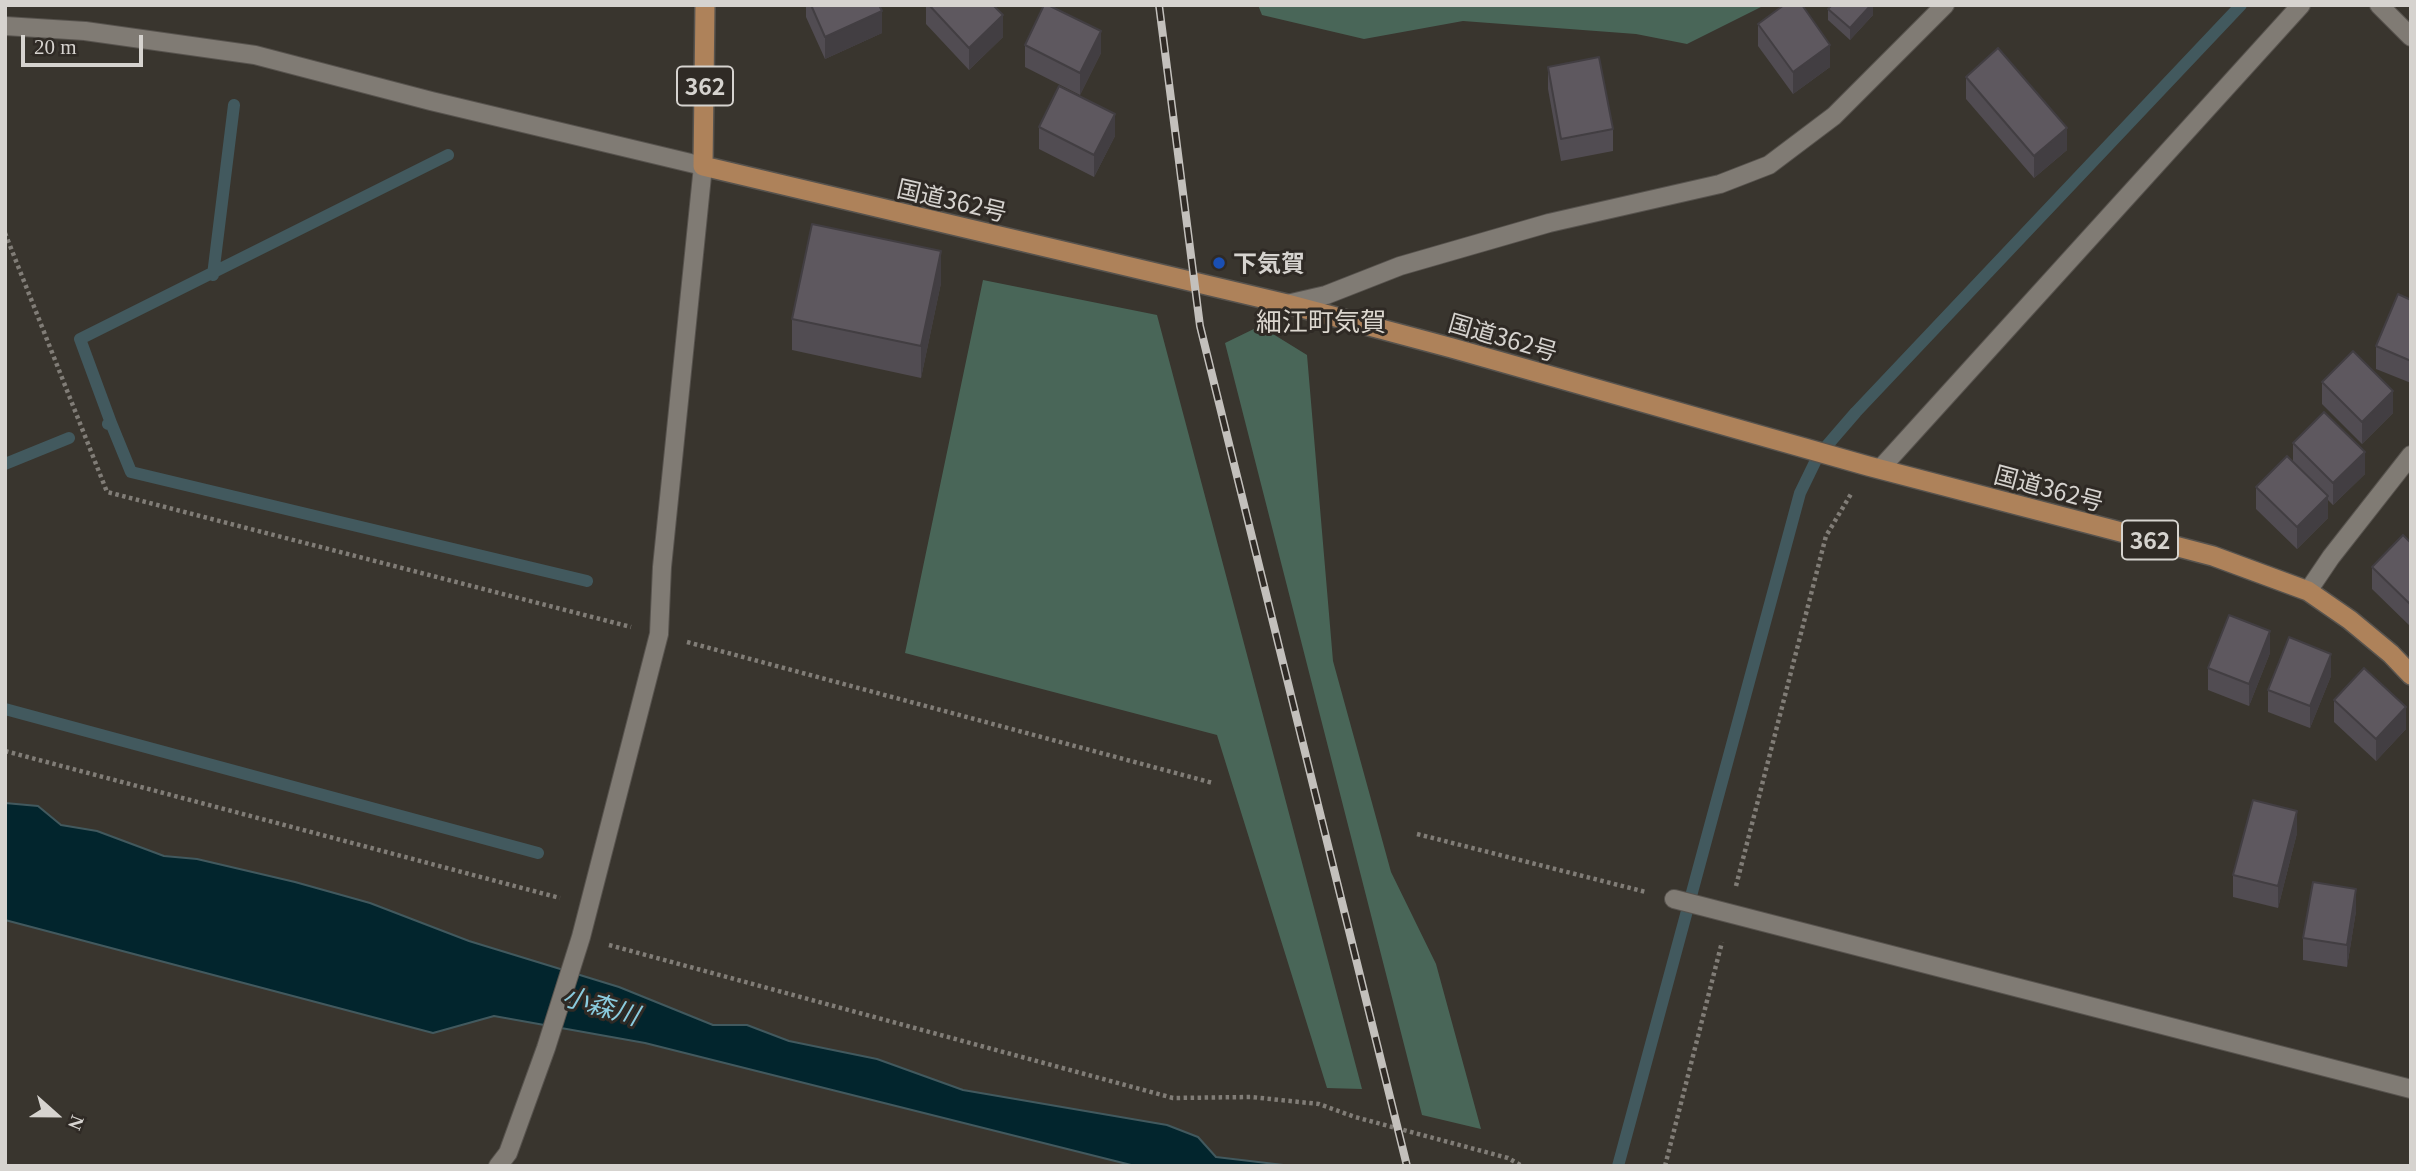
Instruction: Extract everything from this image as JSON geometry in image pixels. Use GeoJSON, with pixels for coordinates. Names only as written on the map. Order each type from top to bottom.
{"type":"FeatureCollection","features":[{"type":"Feature","properties":{"kind":"highway","name":"362"},"geometry":{"type":"LineString","coordinates":[[703,166],[705,5]]}},
{"type":"Feature","properties":{"kind":"highway","name":"国道362号"},"geometry":{"type":"LineString","coordinates":[[703,166],[1287,304],[1870,466],[2213,556],[2308,591],[2381,646],[2411,675]]}},
{"type":"Feature","properties":{"kind":"street"},"geometry":{"type":"LineString","coordinates":[[1287,304],[1326,295],[1400,267],[1549,223],[1720,184],[1769,165],[1834,116],[1945,5]]}},
{"type":"Feature","properties":{"kind":"street"},"geometry":{"type":"LineString","coordinates":[[1870,466],[2301,5]]}},
{"type":"Feature","properties":{"kind":"street"},"geometry":{"type":"LineString","coordinates":[[2379,5],[2411,37]]}},
{"type":"Feature","properties":{"kind":"street"},"geometry":{"type":"LineString","coordinates":[[5,26],[85,31],[255,55],[431,102],[703,166],[662,567],[659,634],[581,937],[546,1048],[508,1153],[498,1166]]}},
{"type":"Feature","properties":{"kind":"street"},"geometry":{"type":"LineString","coordinates":[[2308,591],[2411,455]]}},
{"type":"Feature","properties":{"kind":"street"},"geometry":{"type":"LineString","coordinates":[[1674,899],[2411,1088]]}},
{"type":"Feature","properties":{"kind":"path"},"geometry":{"type":"LineString","coordinates":[[5,233],[107,492],[659,634],[1213,783]]}},
{"type":"Feature","properties":{"kind":"path"},"geometry":{"type":"LineString","coordinates":[[1665,1166],[1825,536],[1870,466]]}},
{"type":"Feature","properties":{"kind":"path"},"geometry":{"type":"LineString","coordinates":[[5,751],[588,906]]}},
{"type":"Feature","properties":{"kind":"path"},"geometry":{"type":"LineString","coordinates":[[1417,834],[1674,899]]}},
{"type":"Feature","properties":{"kind":"path"},"geometry":{"type":"LineString","coordinates":[[581,937],[1173,1098],[1251,1097],[1319,1104],[1354,1117],[1508,1158],[1522,1166]]}},
{"type":"Feature","properties":{"kind":"green space"},"geometry":{"type":"Polygon","coordinates":[[[1258,5],[1765,5],[1687,44],[1636,34],[1463,21],[1364,39],[1262,15],[1258,5]]]}},
{"type":"Feature","properties":{"kind":"green space"},"geometry":{"type":"Polygon","coordinates":[[[983,280],[1157,315],[1362,1089],[1327,1088],[1217,735],[905,653],[983,280]]]}},
{"type":"Feature","properties":{"kind":"green space"},"geometry":{"type":"Polygon","coordinates":[[[1260,326],[1307,355],[1333,661],[1391,872],[1436,964],[1481,1129],[1422,1115],[1225,343],[1260,326]]]}},
{"type":"Feature","properties":{"kind":"water","name":"小森川"},"geometry":{"type":"Polygon","coordinates":[[[5,803],[38,806],[61,825],[97,831],[164,856],[197,859],[370,903],[469,941],[619,987],[713,1025],[747,1025],[789,1041],[877,1059],[963,1090],[1167,1125],[1198,1137],[1216,1157],[1292,1166],[1135,1166],[645,1043],[494,1016],[433,1033],[5,920],[5,803]]]}},
{"type":"Feature","properties":{"kind":"building"},"geometry":{"type":"Polygon","coordinates":[[[811,5],[879,5],[882,11],[825,37],[811,5]]]}},
{"type":"Feature","properties":{"kind":"building"},"geometry":{"type":"Polygon","coordinates":[[[929,5],[993,5],[1003,15],[969,48],[929,5]]]}},
{"type":"Feature","properties":{"kind":"building"},"geometry":{"type":"Polygon","coordinates":[[[1044,5],[1101,31],[1080,73],[1025,45],[1044,5]]]}},
{"type":"Feature","properties":{"kind":"building"},"geometry":{"type":"Polygon","coordinates":[[[1784,5],[1802,5],[1830,45],[1793,72],[1758,24],[1784,5]]]}},
{"type":"Feature","properties":{"kind":"building"},"geometry":{"type":"Polygon","coordinates":[[[1832,5],[1871,5],[1850,28],[1828,9],[1832,5]]]}},
{"type":"Feature","properties":{"kind":"building"},"geometry":{"type":"Polygon","coordinates":[[[1998,48],[2067,128],[2034,156],[1966,77],[1998,48]]]}},
{"type":"Feature","properties":{"kind":"building"},"geometry":{"type":"Polygon","coordinates":[[[1599,57],[1613,129],[1561,139],[1548,67],[1599,57]]]}},
{"type":"Feature","properties":{"kind":"building"},"geometry":{"type":"Polygon","coordinates":[[[1059,86],[1115,114],[1094,155],[1039,127],[1059,86]]]}},
{"type":"Feature","properties":{"kind":"building"},"geometry":{"type":"Polygon","coordinates":[[[812,224],[941,251],[921,346],[792,319],[812,224]]]}},
{"type":"Feature","properties":{"kind":"building"},"geometry":{"type":"Polygon","coordinates":[[[2398,294],[2411,300],[2411,361],[2376,346],[2398,294]]]}},
{"type":"Feature","properties":{"kind":"building"},"geometry":{"type":"Polygon","coordinates":[[[2353,351],[2393,391],[2362,422],[2322,382],[2353,351]]]}},
{"type":"Feature","properties":{"kind":"building"},"geometry":{"type":"Polygon","coordinates":[[[2324,412],[2365,452],[2333,483],[2293,443],[2324,412]]]}},
{"type":"Feature","properties":{"kind":"building"},"geometry":{"type":"Polygon","coordinates":[[[2287,456],[2328,496],[2297,527],[2256,487],[2287,456]]]}},
{"type":"Feature","properties":{"kind":"building"},"geometry":{"type":"Polygon","coordinates":[[[2403,535],[2411,543],[2411,605],[2372,567],[2403,535]]]}},
{"type":"Feature","properties":{"kind":"building"},"geometry":{"type":"Polygon","coordinates":[[[2229,615],[2270,631],[2249,684],[2208,668],[2229,615]]]}},
{"type":"Feature","properties":{"kind":"building"},"geometry":{"type":"Polygon","coordinates":[[[2289,637],[2331,654],[2310,706],[2268,690],[2289,637]]]}},
{"type":"Feature","properties":{"kind":"building"},"geometry":{"type":"Polygon","coordinates":[[[2364,668],[2406,707],[2376,739],[2334,700],[2364,668]]]}},
{"type":"Feature","properties":{"kind":"building"},"geometry":{"type":"Polygon","coordinates":[[[2253,800],[2297,811],[2278,886],[2233,875],[2253,800]]]}},
{"type":"Feature","properties":{"kind":"building"},"geometry":{"type":"Polygon","coordinates":[[[2313,882],[2356,889],[2347,945],[2303,938],[2313,882]]]}},
{"type":"Feature","properties":{"kind":"waterway"},"geometry":{"type":"LineString","coordinates":[[1618,1166],[1800,493],[1818,456],[1856,412],[2241,5]]}},
{"type":"Feature","properties":{"kind":"waterway"},"geometry":{"type":"LineString","coordinates":[[213,275],[234,105]]}},
{"type":"Feature","properties":{"kind":"waterway"},"geometry":{"type":"LineString","coordinates":[[111,423],[80,339],[448,155]]}},
{"type":"Feature","properties":{"kind":"waterway"},"geometry":{"type":"LineString","coordinates":[[108,424],[111,423],[131,472],[587,581]]}},
{"type":"Feature","properties":{"kind":"waterway"},"geometry":{"type":"LineString","coordinates":[[5,464],[69,438]]}},
{"type":"Feature","properties":{"kind":"waterway"},"geometry":{"type":"LineString","coordinates":[[5,709],[538,853]]}},
{"type":"Feature","properties":{"kind":"railway"},"geometry":{"type":"LineString","coordinates":[[1159,5],[1200,326],[1407,1166]]}},
{"type":"Feature","properties":{"kind":"place","name":"下気賀"},"geometry":{"type":"Point","coordinates":[1219,263]}},
{"type":"Feature","properties":{"kind":"district","name":"細江町気賀"},"geometry":{"type":"Point","coordinates":[1321,321]}}]}
